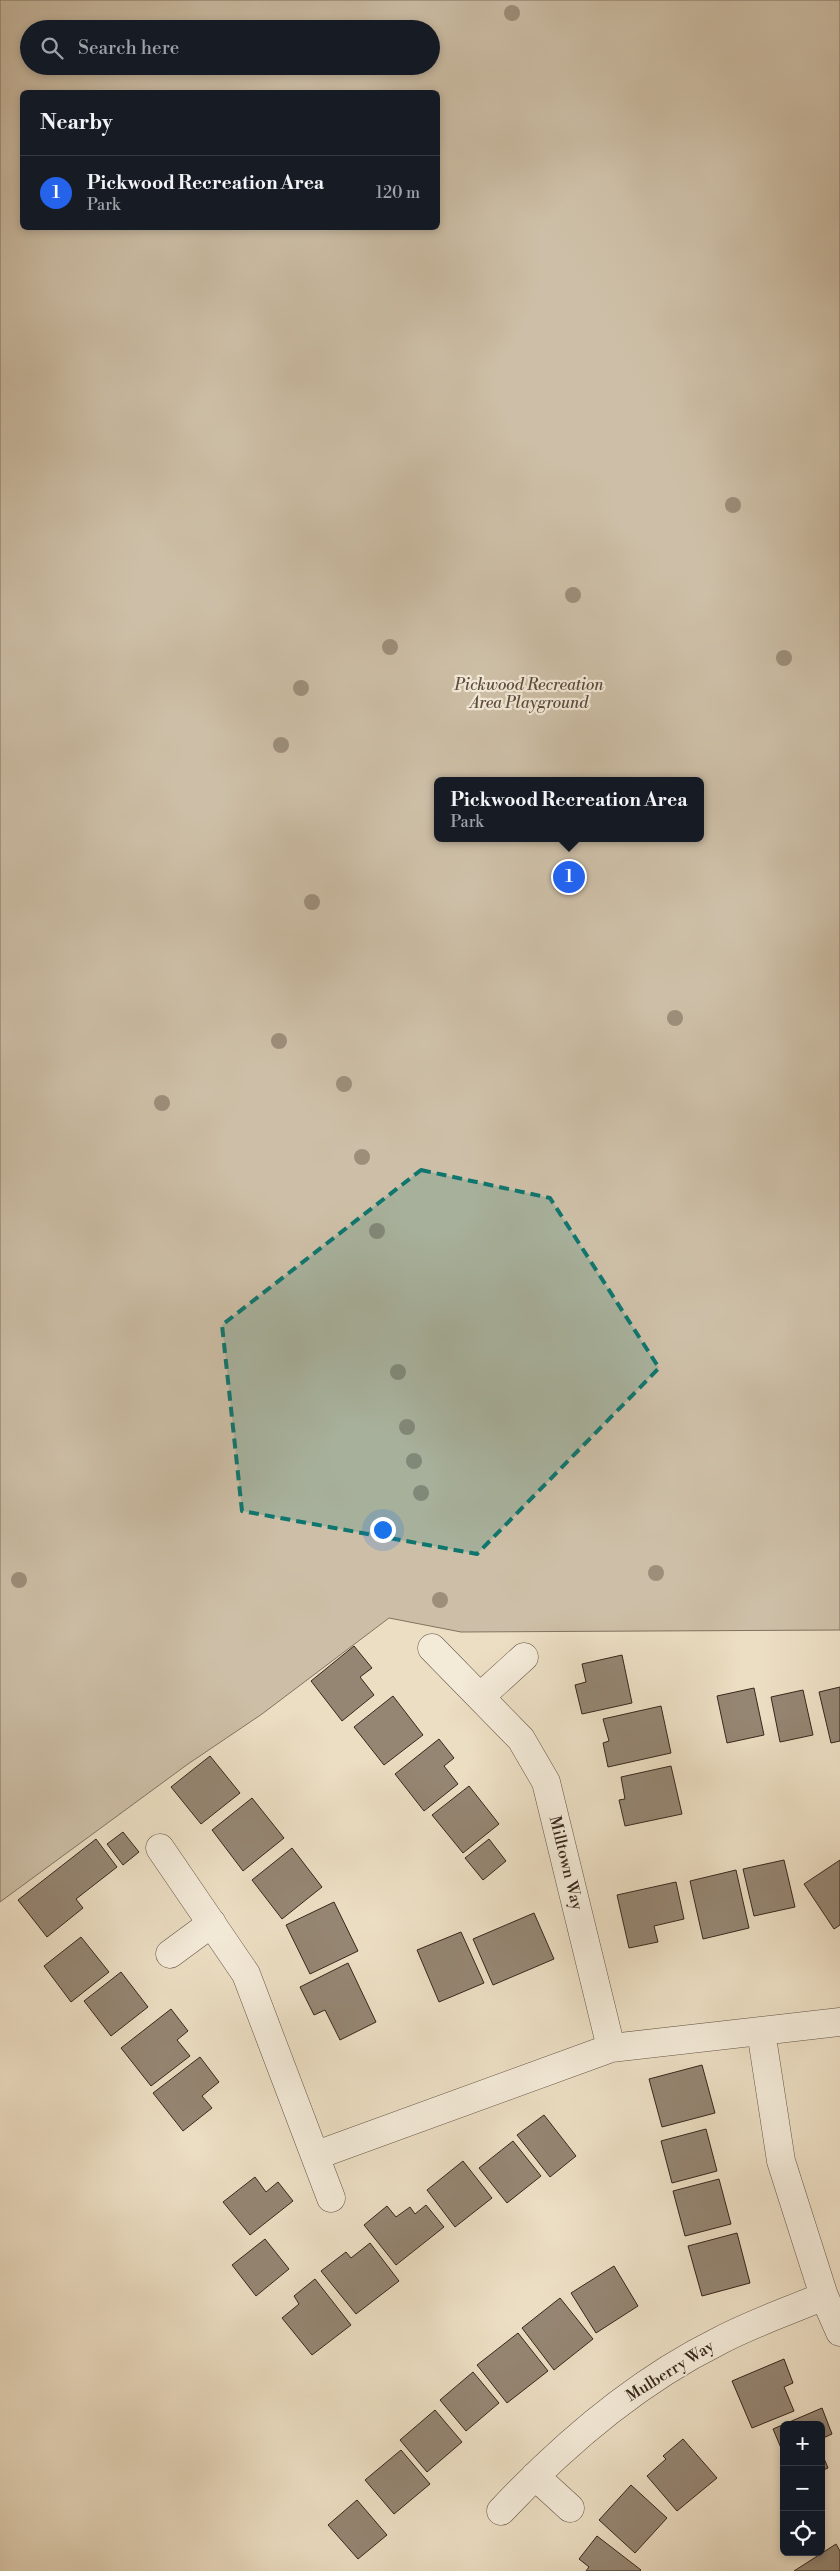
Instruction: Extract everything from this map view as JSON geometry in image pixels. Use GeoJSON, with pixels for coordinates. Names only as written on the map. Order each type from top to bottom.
{"type":"FeatureCollection","features":[{"type":"Feature","properties":{"kind":"street","name":"Milltown Way"},"geometry":{"type":"LineString","coordinates":[[432,1648],[521,1739],[546,1782],[611,2048]]}},
{"type":"Feature","properties":{"kind":"street"},"geometry":{"type":"LineString","coordinates":[[480,1697],[524,1657]]}},
{"type":"Feature","properties":{"kind":"street"},"geometry":{"type":"LineString","coordinates":[[160,1848],[184,1887],[212,1923],[246,1974],[331,2198]]}},
{"type":"Feature","properties":{"kind":"street"},"geometry":{"type":"LineString","coordinates":[[170,1954],[212,1923]]}},
{"type":"Feature","properties":{"kind":"street"},"geometry":{"type":"LineString","coordinates":[[316,2155],[611,2048],[840,2022]]}},
{"type":"Feature","properties":{"kind":"street"},"geometry":{"type":"LineString","coordinates":[[761,2031],[781,2161],[824,2296],[840,2332]]}},
{"type":"Feature","properties":{"kind":"street","name":"Mulberry Way"},"geometry":{"type":"LineString","coordinates":[[501,2511],[535,2476],[639,2388],[720,2340],[824,2296]]}},
{"type":"Feature","properties":{"kind":"street"},"geometry":{"type":"LineString","coordinates":[[535,2476],[570,2508]]}},
{"type":"Feature","properties":{"kind":"highlighted area"},"geometry":{"type":"Polygon","coordinates":[[[421,1170],[550,1198],[659,1368],[477,1554],[242,1511],[222,1325],[421,1170]]]}},
{"type":"Feature","properties":{"kind":"green space","name":"Pickwood Recreation Area Playground"},"geometry":{"type":"Polygon","coordinates":[[[0,0],[840,0],[840,1630],[461,1632],[389,1618],[262,1714],[188,1764],[0,1902],[0,0]]]}},
{"type":"Feature","properties":{"kind":"building"},"geometry":{"type":"Polygon","coordinates":[[[354,1646],[372,1668],[360,1677],[374,1695],[342,1721],[311,1681],[354,1646]]]}},
{"type":"Feature","properties":{"kind":"building"},"geometry":{"type":"Polygon","coordinates":[[[622,1655],[632,1703],[582,1714],[575,1685],[586,1682],[582,1664],[622,1655]]]}},
{"type":"Feature","properties":{"kind":"building"},"geometry":{"type":"Polygon","coordinates":[[[840,1687],[840,1741],[831,1743],[819,1692],[840,1687]]]}},
{"type":"Feature","properties":{"kind":"building"},"geometry":{"type":"Polygon","coordinates":[[[754,1688],[764,1735],[727,1743],[717,1696],[754,1688]]]}},
{"type":"Feature","properties":{"kind":"building"},"geometry":{"type":"Polygon","coordinates":[[[803,1690],[813,1735],[780,1742],[771,1697],[803,1690]]]}},
{"type":"Feature","properties":{"kind":"building"},"geometry":{"type":"Polygon","coordinates":[[[393,1696],[423,1735],[384,1765],[354,1727],[393,1696]]]}},
{"type":"Feature","properties":{"kind":"building"},"geometry":{"type":"Polygon","coordinates":[[[661,1706],[671,1753],[608,1767],[603,1743],[609,1741],[603,1719],[661,1706]]]}},
{"type":"Feature","properties":{"kind":"building"},"geometry":{"type":"Polygon","coordinates":[[[439,1739],[454,1758],[444,1766],[458,1784],[424,1811],[395,1774],[439,1739]]]}},
{"type":"Feature","properties":{"kind":"building"},"geometry":{"type":"Polygon","coordinates":[[[210,1756],[240,1793],[201,1824],[171,1787],[210,1756]]]}},
{"type":"Feature","properties":{"kind":"building"},"geometry":{"type":"Polygon","coordinates":[[[671,1766],[682,1814],[625,1826],[619,1800],[625,1799],[621,1777],[671,1766]]]}},
{"type":"Feature","properties":{"kind":"building"},"geometry":{"type":"Polygon","coordinates":[[[469,1786],[499,1824],[463,1853],[432,1815],[469,1786]]]}},
{"type":"Feature","properties":{"kind":"building"},"geometry":{"type":"Polygon","coordinates":[[[252,1798],[284,1838],[243,1871],[212,1830],[252,1798]]]}},
{"type":"Feature","properties":{"kind":"building"},"geometry":{"type":"Polygon","coordinates":[[[123,1832],[139,1852],[123,1865],[107,1844],[123,1832]]]}},
{"type":"Feature","properties":{"kind":"building"},"geometry":{"type":"Polygon","coordinates":[[[96,1839],[117,1867],[76,1899],[83,1908],[47,1937],[18,1900],[96,1839]]]}},
{"type":"Feature","properties":{"kind":"building"},"geometry":{"type":"Polygon","coordinates":[[[489,1839],[506,1861],[483,1880],[465,1858],[489,1839]]]}},
{"type":"Feature","properties":{"kind":"building"},"geometry":{"type":"Polygon","coordinates":[[[292,1848],[322,1887],[282,1919],[252,1880],[292,1848]]]}},
{"type":"Feature","properties":{"kind":"building"},"geometry":{"type":"Polygon","coordinates":[[[784,1860],[795,1907],[754,1916],[743,1869],[784,1860]]]}},
{"type":"Feature","properties":{"kind":"building"},"geometry":{"type":"Polygon","coordinates":[[[840,1860],[840,1925],[834,1929],[804,1884],[840,1860]]]}},
{"type":"Feature","properties":{"kind":"building"},"geometry":{"type":"Polygon","coordinates":[[[736,1870],[749,1928],[703,1939],[690,1881],[736,1870]]]}},
{"type":"Feature","properties":{"kind":"building"},"geometry":{"type":"Polygon","coordinates":[[[676,1882],[684,1919],[654,1926],[658,1942],[629,1948],[617,1895],[676,1882]]]}},
{"type":"Feature","properties":{"kind":"building"},"geometry":{"type":"Polygon","coordinates":[[[334,1902],[358,1951],[310,1974],[286,1925],[334,1902]]]}},
{"type":"Feature","properties":{"kind":"building"},"geometry":{"type":"Polygon","coordinates":[[[534,1913],[554,1959],[493,1985],[473,1939],[534,1913]]]}},
{"type":"Feature","properties":{"kind":"building"},"geometry":{"type":"Polygon","coordinates":[[[461,1932],[484,1983],[439,2002],[417,1950],[461,1932]]]}},
{"type":"Feature","properties":{"kind":"building"},"geometry":{"type":"Polygon","coordinates":[[[81,1937],[109,1972],[71,2002],[44,1966],[81,1937]]]}},
{"type":"Feature","properties":{"kind":"building"},"geometry":{"type":"Polygon","coordinates":[[[348,1963],[376,2022],[340,2040],[325,2010],[314,2015],[300,1987],[348,1963]]]}},
{"type":"Feature","properties":{"kind":"building"},"geometry":{"type":"Polygon","coordinates":[[[121,1972],[148,2007],[111,2036],[84,2001],[121,1972]]]}},
{"type":"Feature","properties":{"kind":"building"},"geometry":{"type":"Polygon","coordinates":[[[171,2009],[188,2031],[177,2040],[190,2056],[151,2086],[121,2048],[171,2009]]]}},
{"type":"Feature","properties":{"kind":"building"},"geometry":{"type":"Polygon","coordinates":[[[200,2057],[219,2082],[202,2096],[212,2108],[183,2131],[153,2093],[200,2057]]]}},
{"type":"Feature","properties":{"kind":"building"},"geometry":{"type":"Polygon","coordinates":[[[702,2065],[715,2113],[662,2127],[649,2079],[702,2065]]]}},
{"type":"Feature","properties":{"kind":"building"},"geometry":{"type":"Polygon","coordinates":[[[544,2115],[576,2156],[550,2177],[517,2135],[544,2115]]]}},
{"type":"Feature","properties":{"kind":"building"},"geometry":{"type":"Polygon","coordinates":[[[706,2129],[717,2171],[672,2183],[661,2141],[706,2129]]]}},
{"type":"Feature","properties":{"kind":"building"},"geometry":{"type":"Polygon","coordinates":[[[513,2141],[541,2176],[507,2203],[479,2168],[513,2141]]]}},
{"type":"Feature","properties":{"kind":"building"},"geometry":{"type":"Polygon","coordinates":[[[463,2161],[492,2198],[455,2227],[427,2190],[463,2161]]]}},
{"type":"Feature","properties":{"kind":"building"},"geometry":{"type":"Polygon","coordinates":[[[255,2177],[266,2192],[278,2182],[293,2201],[250,2235],[223,2202],[255,2177]]]}},
{"type":"Feature","properties":{"kind":"building"},"geometry":{"type":"Polygon","coordinates":[[[719,2179],[731,2224],[685,2236],[673,2191],[719,2179]]]}},
{"type":"Feature","properties":{"kind":"building"},"geometry":{"type":"Polygon","coordinates":[[[426,2205],[444,2227],[396,2265],[364,2225],[387,2206],[396,2217],[410,2207],[415,2214],[426,2205]]]}},
{"type":"Feature","properties":{"kind":"building"},"geometry":{"type":"Polygon","coordinates":[[[737,2233],[750,2283],[702,2296],[688,2246],[737,2233]]]}},
{"type":"Feature","properties":{"kind":"building"},"geometry":{"type":"Polygon","coordinates":[[[265,2239],[289,2269],[256,2296],[232,2265],[265,2239]]]}},
{"type":"Feature","properties":{"kind":"building"},"geometry":{"type":"Polygon","coordinates":[[[370,2243],[399,2281],[356,2314],[321,2271],[346,2252],[351,2258],[370,2243]]]}},
{"type":"Feature","properties":{"kind":"building"},"geometry":{"type":"Polygon","coordinates":[[[614,2266],[638,2306],[596,2333],[571,2293],[614,2266]]]}},
{"type":"Feature","properties":{"kind":"building"},"geometry":{"type":"Polygon","coordinates":[[[315,2279],[351,2325],[312,2355],[282,2318],[299,2304],[294,2296],[315,2279]]]}},
{"type":"Feature","properties":{"kind":"building"},"geometry":{"type":"Polygon","coordinates":[[[560,2298],[593,2339],[554,2370],[522,2328],[560,2298]]]}},
{"type":"Feature","properties":{"kind":"building"},"geometry":{"type":"Polygon","coordinates":[[[518,2333],[548,2371],[507,2403],[477,2365],[518,2333]]]}},
{"type":"Feature","properties":{"kind":"building"},"geometry":{"type":"Polygon","coordinates":[[[784,2359],[793,2383],[784,2387],[794,2411],[752,2428],[732,2381],[784,2359]]]}},
{"type":"Feature","properties":{"kind":"building"},"geometry":{"type":"Polygon","coordinates":[[[473,2372],[499,2403],[466,2431],[440,2400],[473,2372]]]}},
{"type":"Feature","properties":{"kind":"building"},"geometry":{"type":"Polygon","coordinates":[[[822,2408],[832,2434],[825,2437],[825,2421],[792,2421],[822,2408]]]}},
{"type":"Feature","properties":{"kind":"building"},"geometry":{"type":"Polygon","coordinates":[[[435,2410],[462,2442],[427,2472],[400,2440],[435,2410]]]}},
{"type":"Feature","properties":{"kind":"building"},"geometry":{"type":"Polygon","coordinates":[[[780,2426],[780,2446],[773,2429],[780,2426]]]}},
{"type":"Feature","properties":{"kind":"building"},"geometry":{"type":"Polygon","coordinates":[[[683,2439],[717,2478],[677,2511],[647,2476],[666,2459],[663,2456],[683,2439]]]}},
{"type":"Feature","properties":{"kind":"building"},"geometry":{"type":"Polygon","coordinates":[[[401,2450],[430,2484],[394,2514],[365,2480],[401,2450]]]}},
{"type":"Feature","properties":{"kind":"building"},"geometry":{"type":"Polygon","coordinates":[[[631,2485],[667,2518],[635,2553],[599,2520],[631,2485]]]}},
{"type":"Feature","properties":{"kind":"building"},"geometry":{"type":"Polygon","coordinates":[[[357,2500],[387,2535],[358,2559],[328,2525],[357,2500]]]}},
{"type":"Feature","properties":{"kind":"building"},"geometry":{"type":"Polygon","coordinates":[[[597,2536],[641,2570],[586,2571],[589,2567],[579,2559],[597,2536]]]}},
{"type":"Feature","properties":{"kind":"building"},"geometry":{"type":"Polygon","coordinates":[[[836,2544],[840,2551],[840,2571],[794,2571],[817,2556],[825,2556],[825,2551],[836,2544]]]}},
{"type":"Feature","properties":{"kind":"place","name":"Pickwood Recreation Area"},"geometry":{"type":"Point","coordinates":[569,877]}}]}
